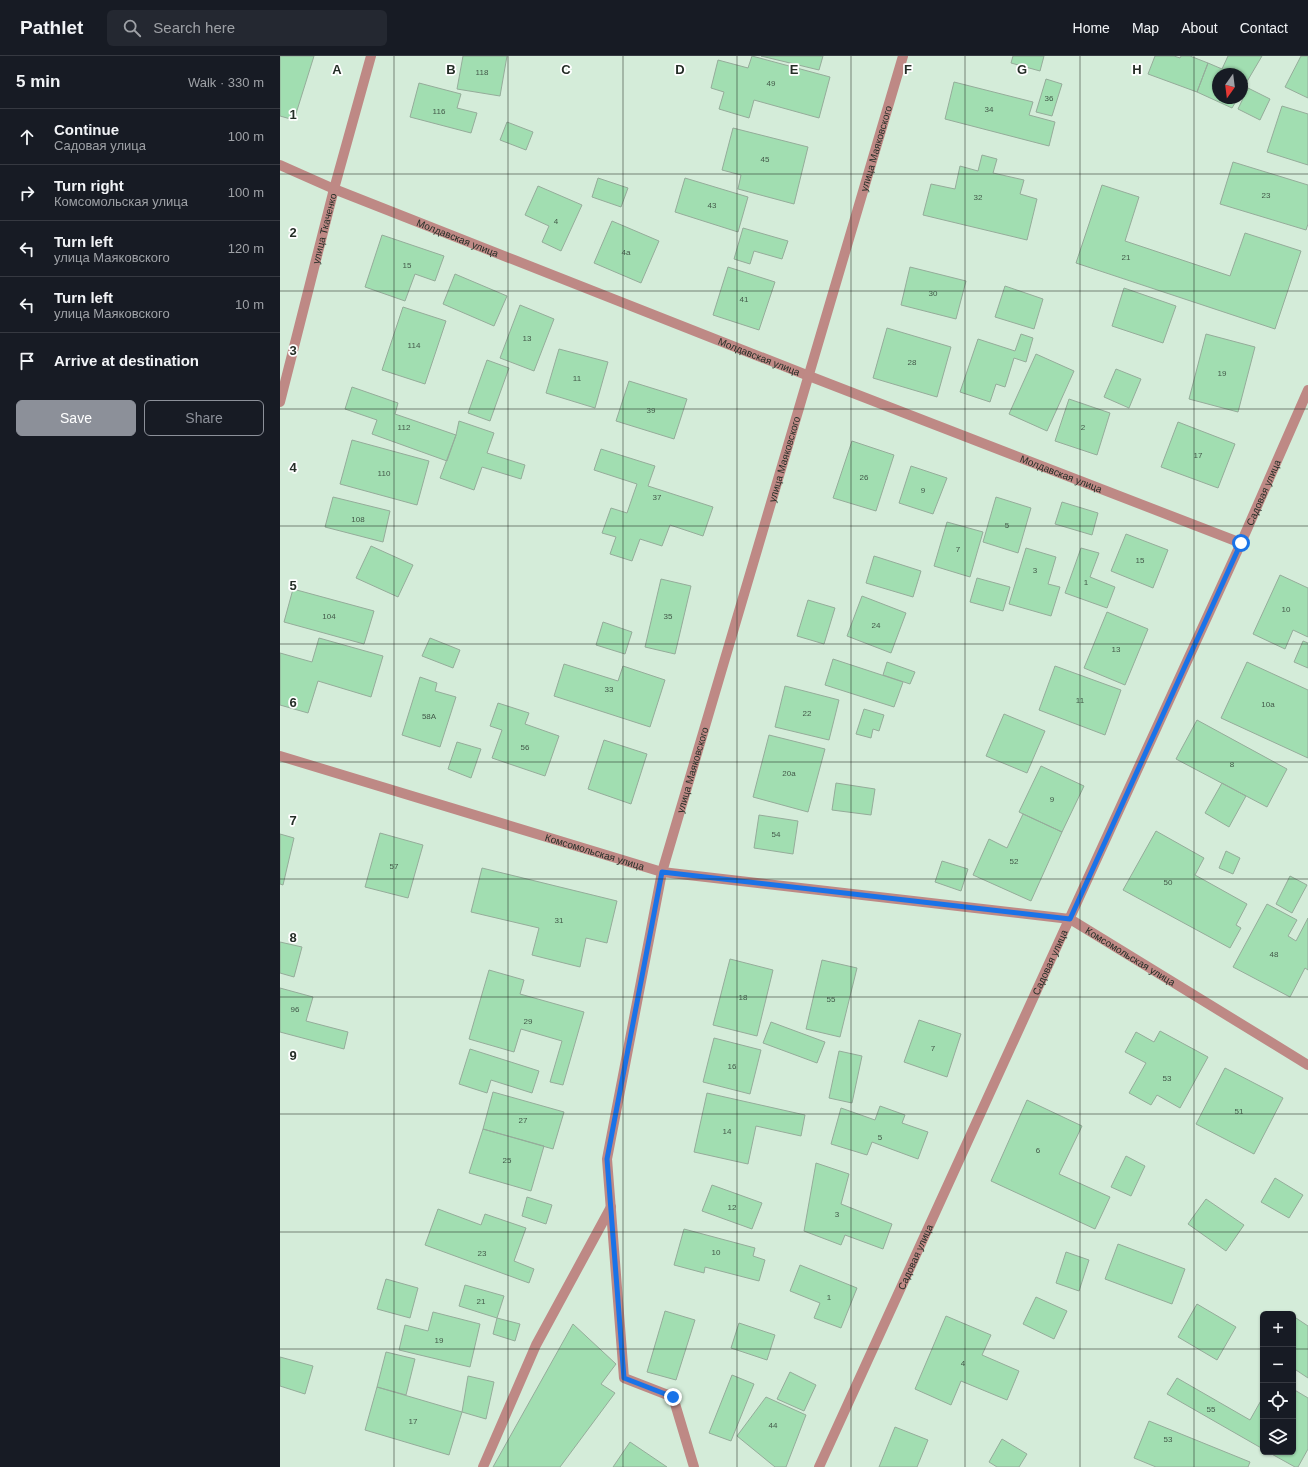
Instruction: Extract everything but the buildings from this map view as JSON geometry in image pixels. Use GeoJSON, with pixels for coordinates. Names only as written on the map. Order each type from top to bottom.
{"type":"FeatureCollection","features":[{"type":"Feature","properties":{"kind":"street","name":"улица Ткаченко"},"geometry":{"type":"LineString","coordinates":[[280,402],[334,189],[371,56]]}},
{"type":"Feature","properties":{"kind":"street","name":"улица Маяковского"},"geometry":{"type":"LineString","coordinates":[[694,1467],[673,1397],[624,1378],[607,1159],[662,872],[903,56]]}},
{"type":"Feature","properties":{"kind":"street","name":"Молдавская улица"},"geometry":{"type":"LineString","coordinates":[[280,165],[334,189],[809,376],[1241,543]]}},
{"type":"Feature","properties":{"kind":"street","name":"Садовая улица"},"geometry":{"type":"LineString","coordinates":[[819,1467],[1241,543],[1308,390]]}},
{"type":"Feature","properties":{"kind":"street","name":"Комсомольская улица"},"geometry":{"type":"LineString","coordinates":[[280,756],[662,872],[1070,919],[1308,1065]]}},
{"type":"Feature","properties":{"kind":"street"},"geometry":{"type":"LineString","coordinates":[[483,1467],[536,1345],[611,1207]]}},
{"type":"Feature","properties":{"kind":"route"},"geometry":{"type":"LineString","coordinates":[[673,1397],[624,1378],[607,1159],[662,872],[1070,919],[1241,543]]}}]}
